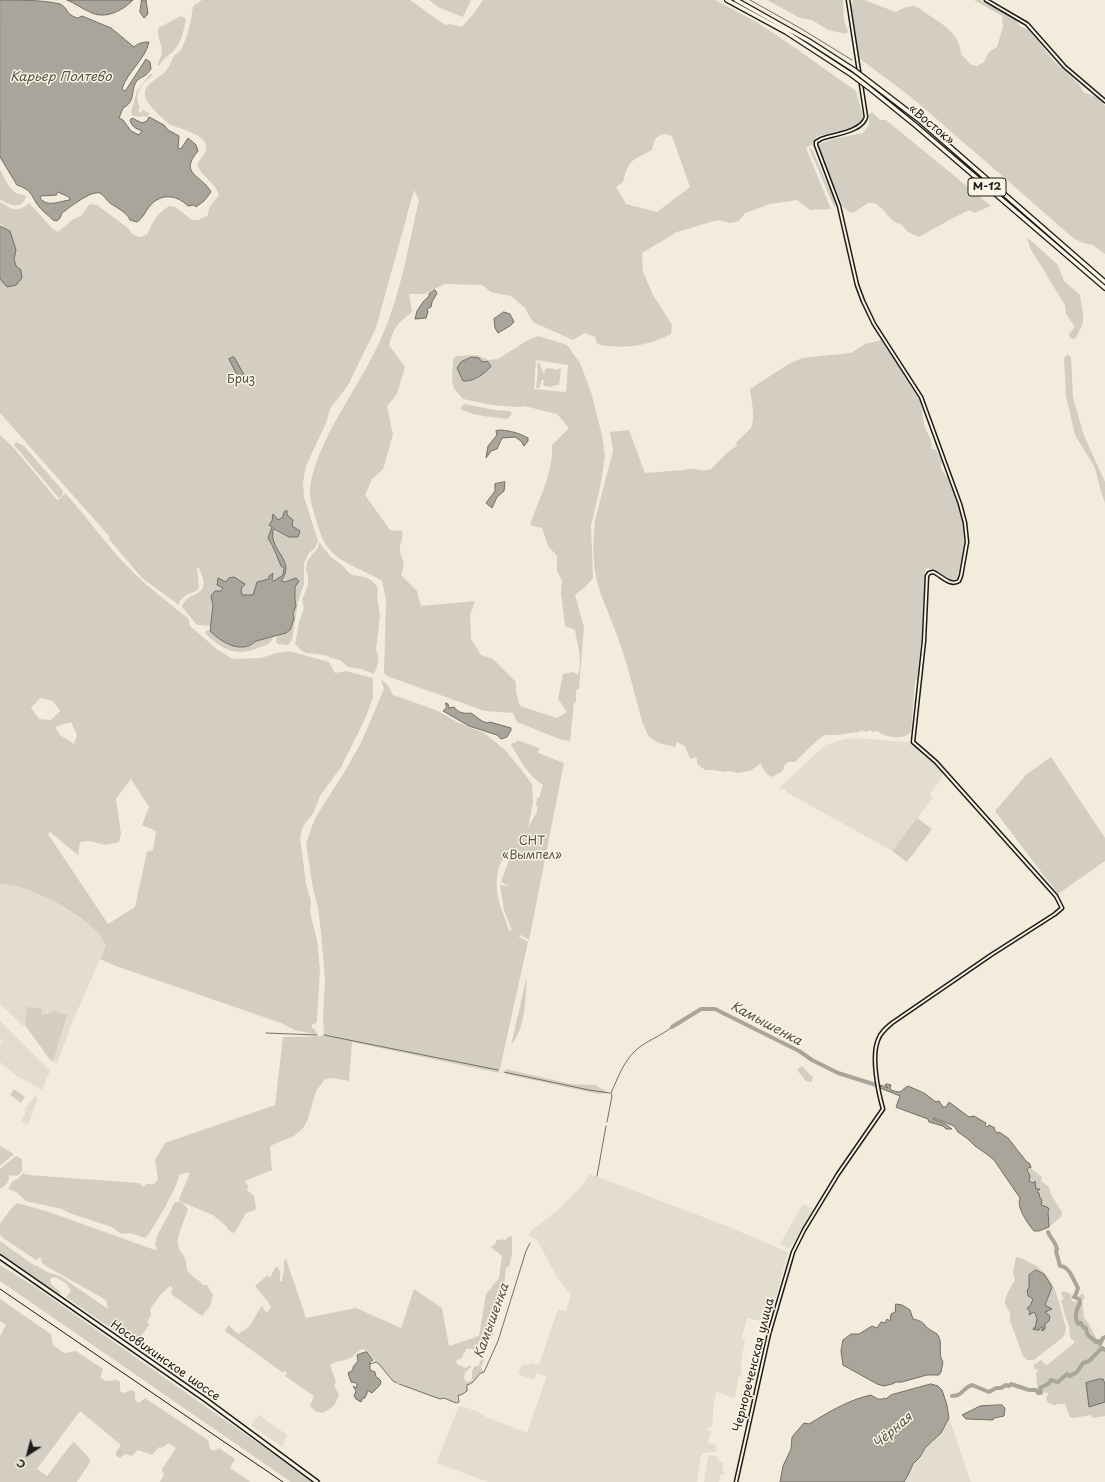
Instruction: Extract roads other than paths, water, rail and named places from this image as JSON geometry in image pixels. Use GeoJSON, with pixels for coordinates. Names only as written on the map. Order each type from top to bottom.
{"type":"FeatureCollection","features":[{"type":"Feature","properties":{"kind":"highway","name":"«Восток»"},"geometry":{"type":"LineString","coordinates":[[727,0],[786,32],[868,87],[915,124],[1105,288]]}},
{"type":"Feature","properties":{"kind":"highway","name":"«Восток»"},"geometry":{"type":"LineString","coordinates":[[736,0],[809,41],[854,70],[918,119],[1105,282]]}},
{"type":"Feature","properties":{"kind":"main road","name":"Носовихинское шоссе"},"geometry":{"type":"LineString","coordinates":[[0,1258],[206,1400],[317,1482]]}},
{"type":"Feature","properties":{"kind":"street","name":"Чернореченская улица"},"geometry":{"type":"LineString","coordinates":[[736,1482],[771,1329],[793,1252],[804,1230],[838,1174],[883,1109],[878,1090],[876,1059],[877,1042],[883,1032],[892,1024],[1062,908],[1056,896],[936,762],[913,742],[924,641],[927,576],[929,573],[933,572],[951,583],[956,583],[959,581],[966,547],[966,531],[960,504],[921,397],[874,324],[863,301],[839,206],[816,145],[816,142],[821,138],[859,127],[866,117],[848,0]]}},
{"type":"Feature","properties":{"kind":"street"},"geometry":{"type":"LineString","coordinates":[[986,0],[1027,24],[1065,67],[1105,101]]}},
{"type":"Feature","properties":{"kind":"water","name":"Карьер Полтево"},"geometry":{"type":"Polygon","coordinates":[[[0,0],[30,0],[54,3],[65,7],[74,17],[78,18],[82,16],[111,28],[134,47],[141,43],[149,42],[144,55],[124,83],[122,89],[124,91],[126,90],[146,59],[150,62],[151,69],[146,75],[136,82],[131,100],[127,106],[123,108],[119,118],[123,120],[131,131],[139,135],[142,131],[134,127],[130,120],[132,118],[142,123],[147,121],[149,117],[151,118],[179,136],[178,148],[181,149],[188,138],[196,145],[198,151],[192,159],[190,165],[191,170],[211,192],[204,201],[196,207],[194,205],[188,206],[173,197],[163,197],[158,199],[153,202],[137,222],[130,220],[125,213],[111,204],[102,194],[96,193],[91,194],[70,207],[62,213],[57,221],[53,220],[40,208],[28,190],[17,185],[0,157],[0,0]],[[58,192],[56,195],[41,196],[40,198],[47,203],[54,203],[70,200],[69,197],[58,192]]]}},
{"type":"Feature","properties":{"kind":"water"},"geometry":{"type":"Polygon","coordinates":[[[67,0],[133,0],[119,11],[102,15],[87,11],[67,0]]]}},
{"type":"Feature","properties":{"kind":"water"},"geometry":{"type":"Polygon","coordinates":[[[142,0],[146,0],[148,14],[144,18],[140,12],[142,0]]]}},
{"type":"Feature","properties":{"kind":"water"},"geometry":{"type":"Polygon","coordinates":[[[0,226],[10,231],[16,250],[14,259],[16,266],[21,270],[22,278],[16,285],[7,287],[0,279],[0,226]]]}},
{"type":"Feature","properties":{"kind":"water"},"geometry":{"type":"Polygon","coordinates":[[[435,290],[437,293],[431,307],[427,309],[428,312],[426,318],[415,319],[417,311],[423,302],[429,294],[435,290]]]}},
{"type":"Feature","properties":{"kind":"water"},"geometry":{"type":"Polygon","coordinates":[[[504,312],[510,314],[514,322],[498,333],[495,328],[494,319],[504,312]]]}},
{"type":"Feature","properties":{"kind":"water"},"geometry":{"type":"Polygon","coordinates":[[[234,357],[246,378],[243,381],[239,379],[229,359],[234,357]]]}},
{"type":"Feature","properties":{"kind":"water"},"geometry":{"type":"Polygon","coordinates":[[[472,357],[479,358],[481,361],[487,361],[491,366],[486,372],[478,377],[463,381],[457,368],[461,362],[472,357]]]}},
{"type":"Feature","properties":{"kind":"water"},"geometry":{"type":"Polygon","coordinates":[[[501,430],[521,435],[528,438],[528,441],[524,446],[521,441],[515,437],[502,438],[497,449],[491,451],[486,458],[488,446],[497,435],[496,431],[501,430]]]}},
{"type":"Feature","properties":{"kind":"water"},"geometry":{"type":"Polygon","coordinates":[[[505,482],[504,491],[497,497],[492,508],[486,503],[495,491],[495,484],[505,482]]]}},
{"type":"Feature","properties":{"kind":"water"},"geometry":{"type":"Polygon","coordinates":[[[287,511],[287,515],[293,520],[292,526],[300,531],[298,537],[289,537],[274,529],[273,538],[286,567],[285,574],[281,581],[285,582],[296,578],[299,581],[295,587],[296,606],[293,613],[294,619],[290,630],[286,633],[256,641],[244,647],[238,647],[226,643],[210,631],[213,605],[211,596],[215,591],[221,591],[223,588],[217,585],[218,578],[226,582],[229,578],[234,577],[245,584],[241,589],[242,595],[253,595],[257,582],[269,579],[269,576],[273,573],[272,580],[274,581],[283,575],[284,568],[281,566],[274,548],[268,538],[272,527],[269,525],[272,521],[273,514],[278,520],[283,517],[284,512],[287,511]]]}},
{"type":"Feature","properties":{"kind":"water"},"geometry":{"type":"Polygon","coordinates":[[[446,703],[448,704],[449,708],[454,707],[462,713],[471,713],[482,721],[511,728],[511,730],[507,737],[501,739],[497,735],[469,726],[443,711],[446,708],[446,703]]]}},
{"type":"Feature","properties":{"kind":"water"},"geometry":{"type":"Polygon","coordinates":[[[880,1085],[888,1088],[885,1085],[891,1085],[891,1090],[897,1092],[908,1086],[924,1093],[936,1102],[939,1101],[943,1107],[946,1107],[949,1102],[969,1117],[974,1116],[986,1123],[985,1125],[987,1127],[989,1125],[995,1128],[994,1129],[997,1133],[999,1132],[1008,1138],[1030,1164],[1031,1168],[1029,1167],[1027,1170],[1030,1176],[1029,1181],[1033,1183],[1035,1181],[1036,1189],[1040,1189],[1037,1192],[1042,1200],[1041,1205],[1049,1209],[1049,1227],[1039,1231],[1034,1231],[1021,1211],[1019,1202],[1020,1198],[994,1160],[958,1132],[954,1126],[934,1118],[933,1119],[952,1129],[946,1129],[943,1126],[929,1122],[928,1119],[896,1107],[900,1096],[880,1088],[880,1085]]]}},
{"type":"Feature","properties":{"kind":"water"},"geometry":{"type":"Polygon","coordinates":[[[1036,1270],[1044,1274],[1052,1287],[1045,1305],[1052,1309],[1045,1312],[1050,1316],[1049,1321],[1045,1324],[1045,1329],[1042,1331],[1042,1326],[1038,1331],[1037,1329],[1034,1330],[1033,1328],[1035,1328],[1037,1319],[1034,1312],[1029,1315],[1030,1312],[1027,1308],[1030,1306],[1033,1299],[1028,1296],[1027,1290],[1029,1288],[1029,1275],[1036,1270]]]}},
{"type":"Feature","properties":{"kind":"water"},"geometry":{"type":"Polygon","coordinates":[[[896,1304],[902,1305],[910,1310],[913,1319],[925,1325],[939,1337],[941,1359],[943,1362],[939,1375],[927,1375],[884,1386],[877,1384],[843,1365],[841,1351],[843,1340],[851,1334],[859,1334],[872,1326],[877,1328],[881,1322],[885,1323],[887,1319],[890,1321],[891,1314],[895,1312],[896,1304]]]}},
{"type":"Feature","properties":{"kind":"water"},"geometry":{"type":"Polygon","coordinates":[[[367,1352],[373,1360],[369,1363],[370,1370],[375,1372],[376,1377],[381,1381],[380,1385],[372,1393],[367,1390],[365,1398],[363,1398],[361,1402],[354,1396],[356,1391],[353,1386],[356,1388],[357,1385],[356,1383],[351,1382],[348,1373],[353,1370],[353,1367],[358,1361],[357,1355],[367,1352]]]}},
{"type":"Feature","properties":{"kind":"water"},"geometry":{"type":"Polygon","coordinates":[[[1103,1379],[1105,1384],[1105,1402],[1089,1407],[1086,1383],[1103,1379]]]}},
{"type":"Feature","properties":{"kind":"water"},"geometry":{"type":"Polygon","coordinates":[[[931,1384],[938,1386],[942,1390],[947,1405],[949,1418],[941,1433],[925,1448],[920,1457],[913,1464],[904,1482],[780,1482],[783,1466],[791,1449],[792,1437],[804,1423],[809,1424],[839,1407],[863,1397],[871,1395],[878,1399],[886,1399],[891,1395],[931,1384]]]}},
{"type":"Feature","properties":{"kind":"water"},"geometry":{"type":"Polygon","coordinates":[[[1002,1405],[1005,1408],[1004,1416],[994,1418],[993,1420],[966,1419],[962,1415],[980,1406],[1002,1405]]]}},
{"type":"Feature","properties":{"kind":"waterway"},"geometry":{"type":"LineString","coordinates":[[750,0],[800,28],[852,60]]}},
{"type":"Feature","properties":{"kind":"waterway","name":"Камышенка"},"geometry":{"type":"LineString","coordinates":[[672,1027],[701,1009],[715,1009],[799,1051],[812,1060],[838,1073],[876,1085]]}},
{"type":"Feature","properties":{"kind":"waterway","name":"Камышенка"},"geometry":{"type":"LineString","coordinates":[[607,1122],[612,1096],[611,1093],[621,1070],[631,1055],[640,1047],[672,1027]]}},
{"type":"Feature","properties":{"kind":"waterway"},"geometry":{"type":"LineString","coordinates":[[266,1033],[317,1035]]}},
{"type":"Feature","properties":{"kind":"waterway"},"geometry":{"type":"LineString","coordinates":[[324,1035],[498,1070]]}},
{"type":"Feature","properties":{"kind":"waterway"},"geometry":{"type":"LineString","coordinates":[[504,1072],[610,1093]]}},
{"type":"Feature","properties":{"kind":"waterway","name":"Камышенка"},"geometry":{"type":"LineString","coordinates":[[597,1176],[606,1126]]}},
{"type":"Feature","properties":{"kind":"waterway","name":"Камышенка"},"geometry":{"type":"LineString","coordinates":[[1048,1232],[1057,1249],[1056,1251],[1060,1266],[1069,1271],[1078,1288],[1074,1297],[1079,1299],[1080,1303],[1076,1314],[1078,1324],[1081,1323],[1083,1327],[1086,1328],[1089,1336],[1096,1342],[1099,1341],[1100,1344]]}},
{"type":"Feature","properties":{"kind":"waterway","name":"Камышенка"},"geometry":{"type":"LineString","coordinates":[[399,1384],[440,1399],[444,1398],[456,1403],[459,1402],[458,1395],[461,1395],[467,1391],[467,1385],[471,1384],[479,1374],[484,1372],[498,1341],[526,1251],[530,1243]]}},
{"type":"Feature","properties":{"kind":"waterway","name":"Камышенка"},"geometry":{"type":"LineString","coordinates":[[1100,1344],[1105,1337]]}},
{"type":"Feature","properties":{"kind":"waterway","name":"Чёрная"},"geometry":{"type":"LineString","coordinates":[[952,1396],[958,1395],[972,1385],[989,1392],[996,1388],[1001,1388],[1006,1385],[1009,1386],[1011,1384],[1029,1390],[1036,1390],[1038,1393],[1041,1393],[1040,1388],[1048,1384],[1051,1380],[1058,1382],[1067,1374],[1070,1376],[1077,1372],[1083,1363],[1089,1361],[1102,1348],[1105,1350]]}},
{"type":"Feature","properties":{"kind":"waterway","name":"Камышенка"},"geometry":{"type":"LineString","coordinates":[[370,1364],[376,1362],[379,1364],[393,1381],[397,1383]]}},
{"type":"Feature","properties":{"kind":"railway"},"geometry":{"type":"LineString","coordinates":[[0,1289],[283,1482]]}},
{"type":"Feature","properties":{"kind":"park label","name":"Бриз"},"geometry":{"type":"Point","coordinates":[241,380]}},
{"type":"Feature","properties":{"kind":"park label","name":"СНТ «Вымпел»"},"geometry":{"type":"Point","coordinates":[532,849]}}]}
